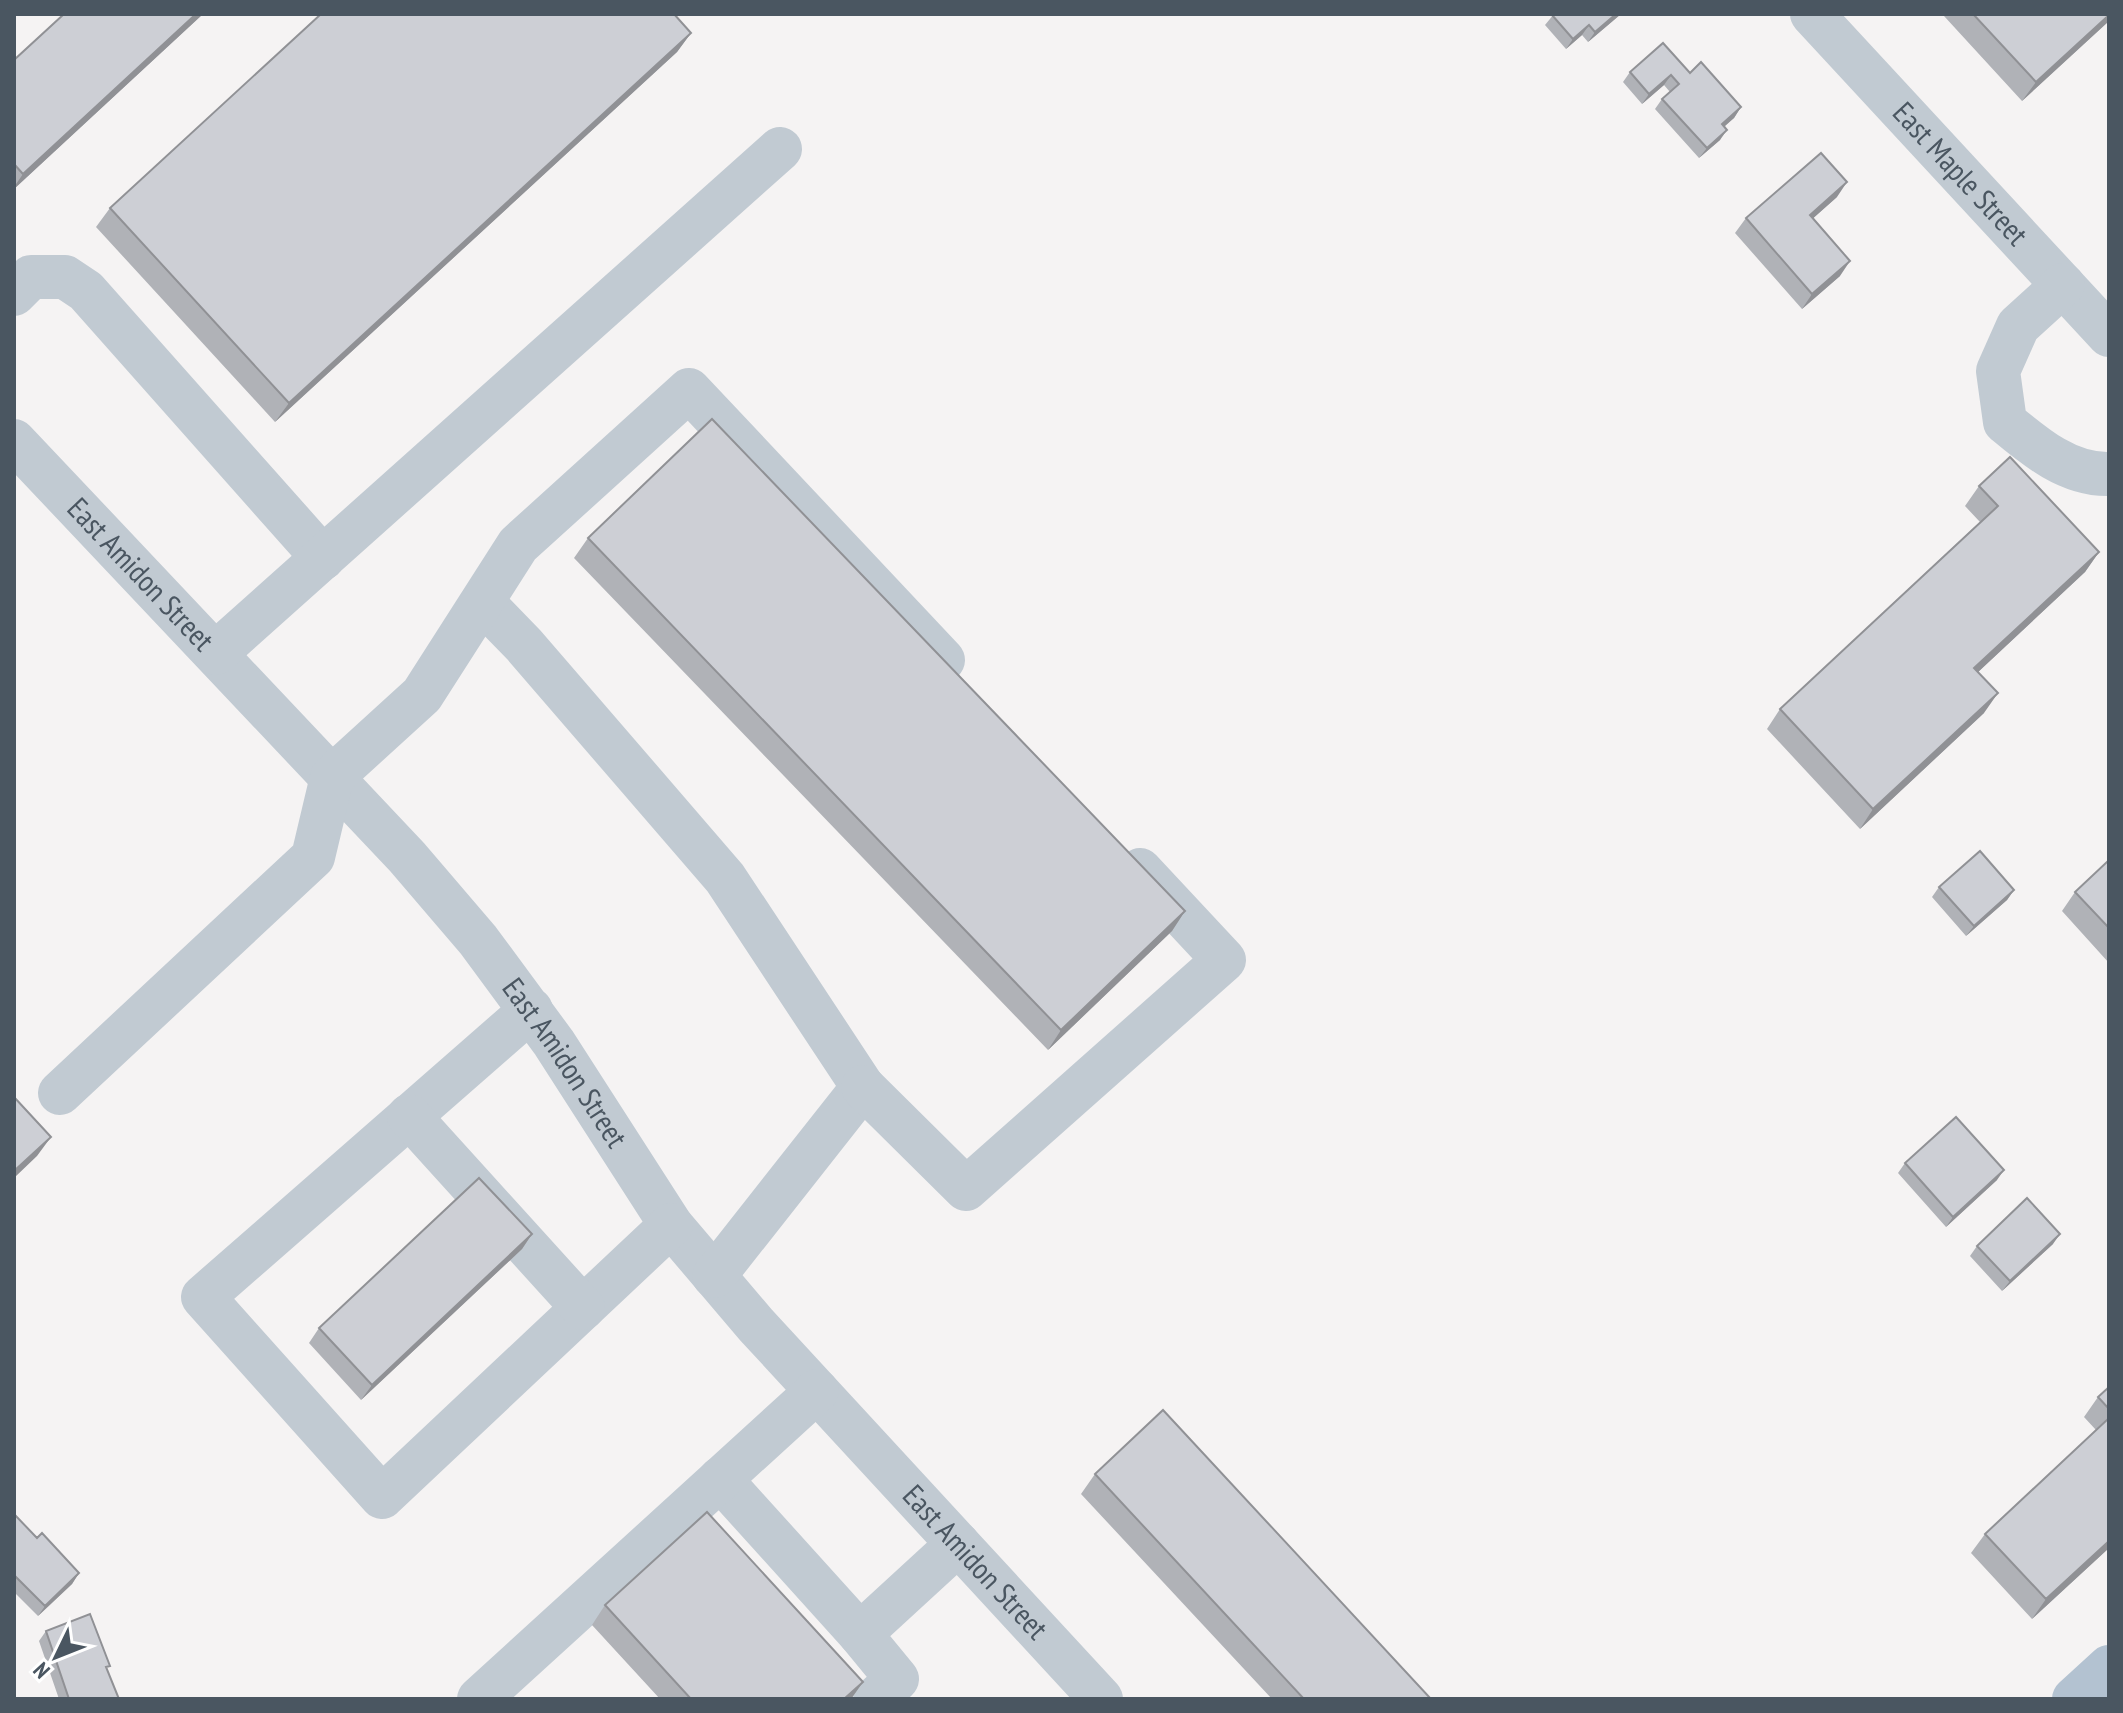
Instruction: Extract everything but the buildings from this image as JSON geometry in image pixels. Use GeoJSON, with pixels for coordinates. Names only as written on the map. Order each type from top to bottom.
{"type":"FeatureCollection","features":[{"type":"Feature","properties":{"kind":"main road"},"geometry":{"type":"LineString","coordinates":[[2074,1699],[2109,1667]]}},
{"type":"Feature","properties":{"kind":"street","name":"East Maple Street"},"geometry":{"type":"LineString","coordinates":[[1812,14],[2109,335]]}},
{"type":"Feature","properties":{"kind":"street"},"geometry":{"type":"LineString","coordinates":[[216,653],[780,149]]}},
{"type":"Feature","properties":{"kind":"street"},"geometry":{"type":"LineString","coordinates":[[14,294],[31,277],[65,277],[86,291],[323,558]]}},
{"type":"Feature","properties":{"kind":"street"},"geometry":{"type":"LineString","coordinates":[[2063,285],[2018,326],[1998,371],[2005,422],[2043,454],[2092,475],[2109,474]]}},
{"type":"Feature","properties":{"kind":"street"},"geometry":{"type":"LineString","coordinates":[[60,1093],[313,857],[332,777],[422,695],[518,545],[689,390],[973,692]]}},
{"type":"Feature","properties":{"kind":"street","name":"East Amidon Street"},"geometry":{"type":"LineString","coordinates":[[14,441],[332,777],[468,928],[531,1010],[671,1225],[817,1391],[1101,1699]]}},
{"type":"Feature","properties":{"kind":"street"},"geometry":{"type":"LineString","coordinates":[[483,603],[725,878],[863,1087],[966,1189],[1224,960],[1115,843]]}},
{"type":"Feature","properties":{"kind":"street"},"geometry":{"type":"LineString","coordinates":[[531,1010],[203,1297],[382,1497],[671,1225]]}},
{"type":"Feature","properties":{"kind":"street"},"geometry":{"type":"LineString","coordinates":[[714,1276],[863,1087]]}},
{"type":"Feature","properties":{"kind":"street"},"geometry":{"type":"LineString","coordinates":[[409,1116],[583,1308]]}},
{"type":"Feature","properties":{"kind":"street"},"geometry":{"type":"LineString","coordinates":[[479,1699],[817,1391]]}},
{"type":"Feature","properties":{"kind":"street"},"geometry":{"type":"LineString","coordinates":[[720,1479],[897,1679],[875,1699]]}},
{"type":"Feature","properties":{"kind":"street"},"geometry":{"type":"LineString","coordinates":[[860,1634],[958,1544]]}}]}
